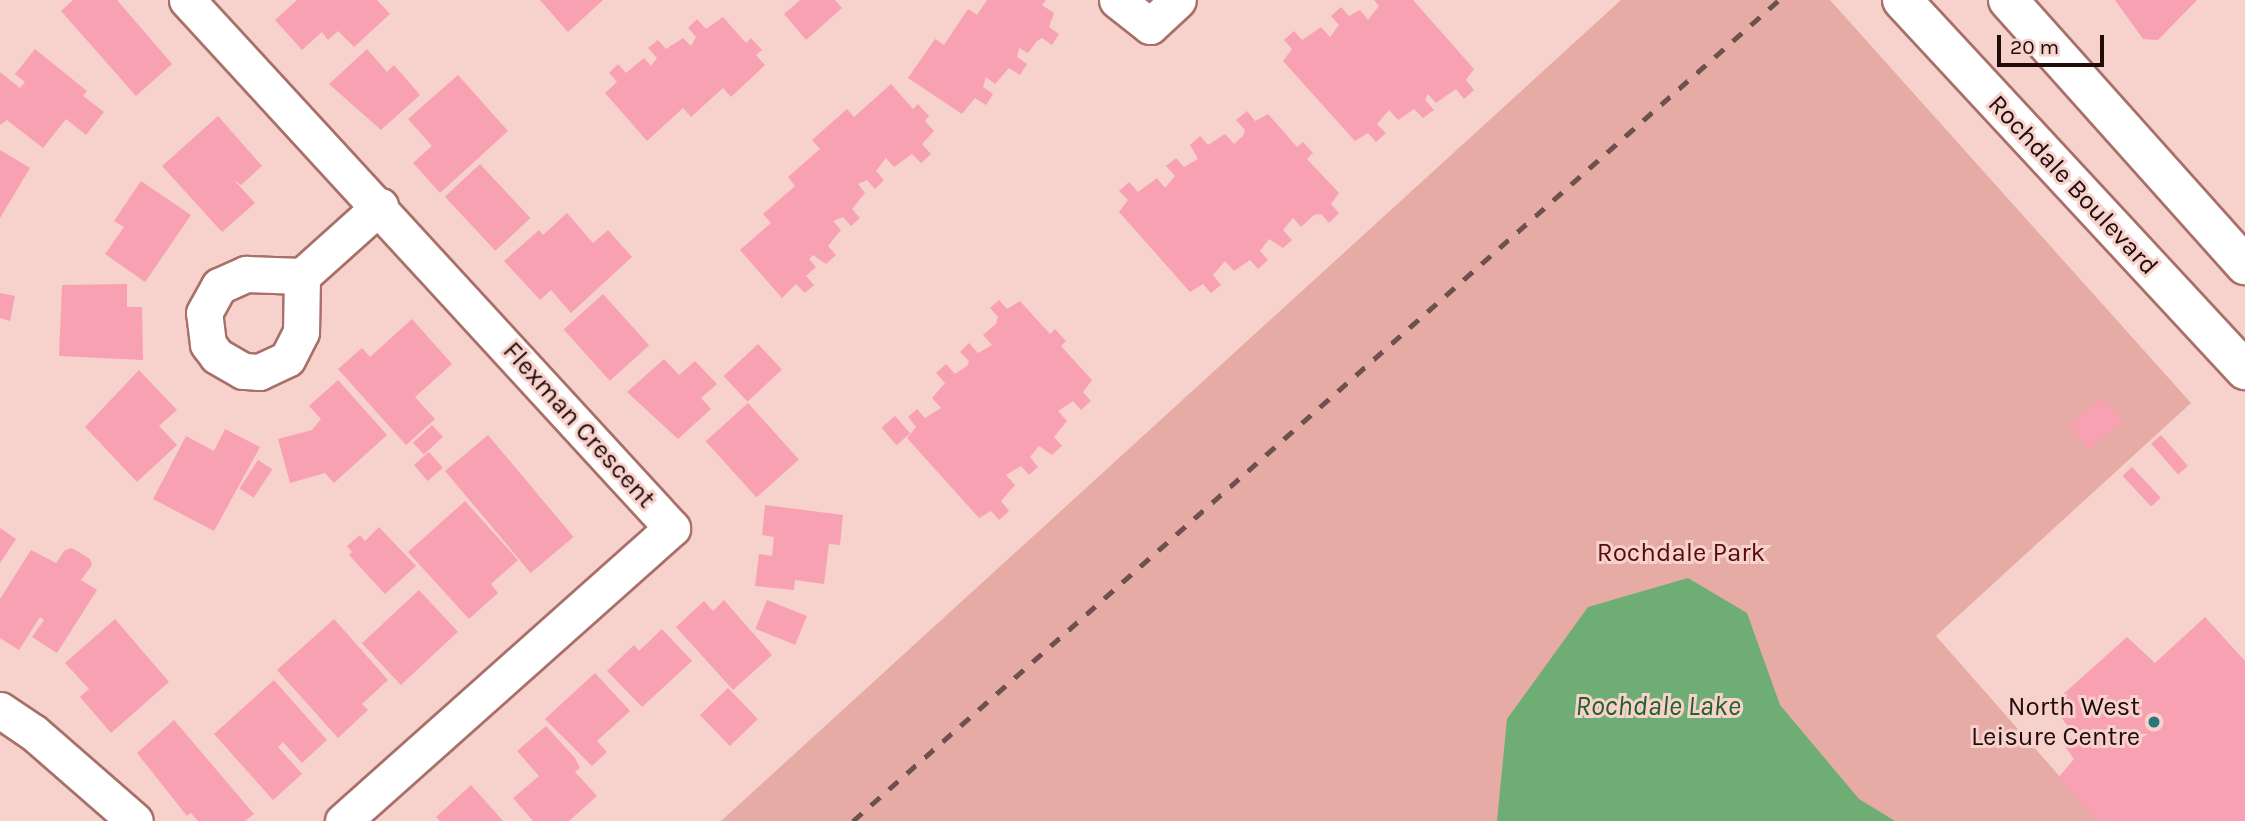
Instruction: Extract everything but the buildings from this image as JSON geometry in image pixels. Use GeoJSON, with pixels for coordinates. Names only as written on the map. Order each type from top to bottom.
{"type":"FeatureCollection","features":[{"type":"Feature","properties":{"kind":"main road","name":"Rochdale Boulevard"},"geometry":{"type":"LineString","coordinates":[[1902,0],[2245,370]]}},
{"type":"Feature","properties":{"kind":"main road"},"geometry":{"type":"LineString","coordinates":[[2008,0],[2245,265]]}},
{"type":"Feature","properties":{"kind":"street","name":"Flexman Crescent"},"geometry":{"type":"LineString","coordinates":[[187,0],[380,206],[672,528],[343,821]]}},
{"type":"Feature","properties":{"kind":"street"},"geometry":{"type":"LineString","coordinates":[[1116,0],[1150,26],[1178,0]]}},
{"type":"Feature","properties":{"kind":"street"},"geometry":{"type":"LineString","coordinates":[[302,276],[380,206]]}},
{"type":"Feature","properties":{"kind":"street"},"geometry":{"type":"LineString","coordinates":[[0,710],[33,732],[135,821]]}},
{"type":"Feature","properties":{"kind":"green space","name":"Rochdale Park"},"geometry":{"type":"Polygon","coordinates":[[[1621,0],[1830,0],[2191,403],[1936,636],[2099,821],[721,821],[1621,0]]]}},
{"type":"Feature","properties":{"kind":"water","name":"Rochdale Lake"},"geometry":{"type":"Polygon","coordinates":[[[1688,578],[1747,613],[1780,705],[1859,799],[1895,821],[1497,821],[1507,719],[1588,607],[1688,578]]]}},
{"type":"Feature","properties":{"kind":"railway"},"geometry":{"type":"LineString","coordinates":[[853,821],[1779,0]]}},
{"type":"Feature","properties":{"kind":"place","name":"North West Leisure Centre"},"geometry":{"type":"Point","coordinates":[2154,722]}}]}
